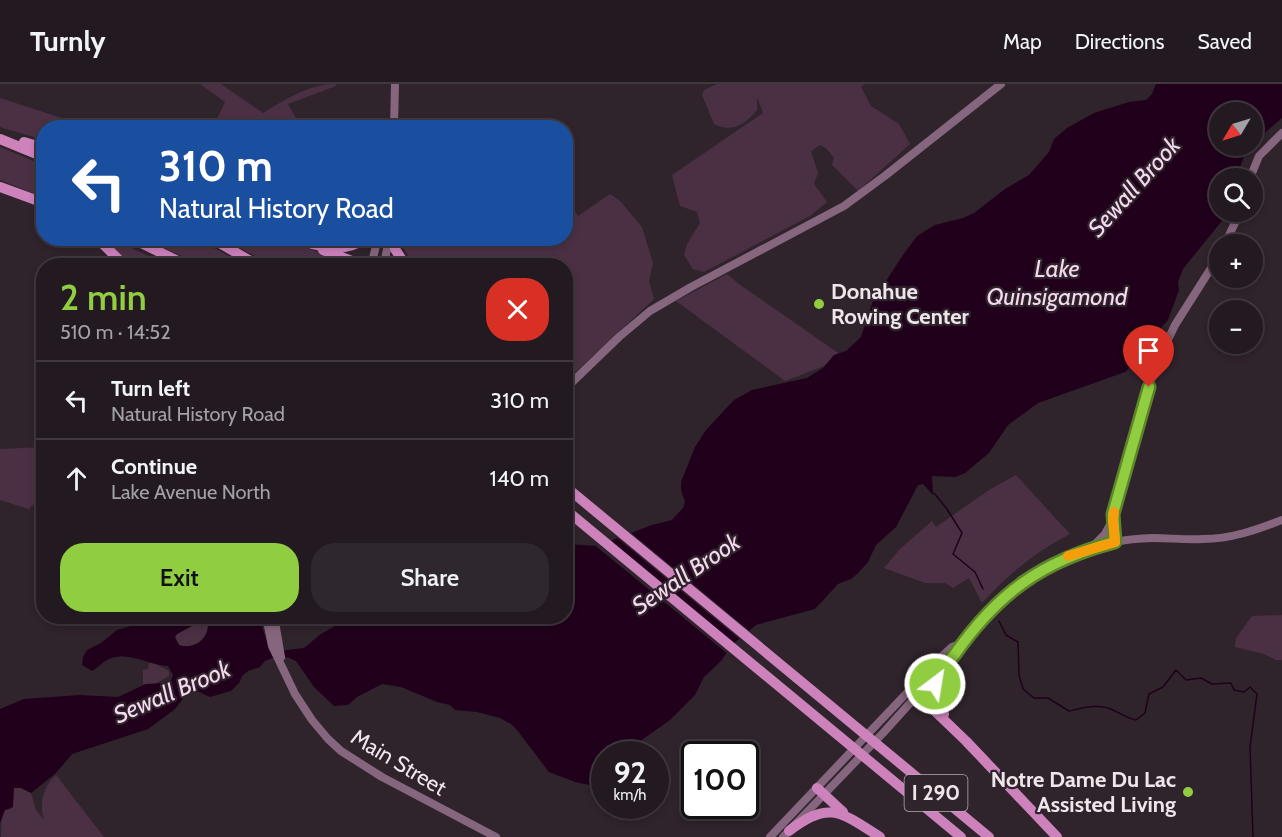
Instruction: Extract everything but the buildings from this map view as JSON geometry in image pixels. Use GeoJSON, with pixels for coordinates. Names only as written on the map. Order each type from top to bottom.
{"type":"FeatureCollection","features":[{"type":"Feature","properties":{"kind":"highway"},"geometry":{"type":"LineString","coordinates":[[0,134],[36,145]]}},
{"type":"Feature","properties":{"kind":"highway"},"geometry":{"type":"LineString","coordinates":[[0,139],[36,154]]}},
{"type":"Feature","properties":{"kind":"highway"},"geometry":{"type":"LineString","coordinates":[[0,187],[36,200]]}},
{"type":"Feature","properties":{"kind":"highway"},"geometry":{"type":"LineString","coordinates":[[30,198],[36,202]]}},
{"type":"Feature","properties":{"kind":"highway"},"geometry":{"type":"LineString","coordinates":[[105,246],[117,258]]}},
{"type":"Feature","properties":{"kind":"highway"},"geometry":{"type":"LineString","coordinates":[[147,246],[172,258]]}},
{"type":"Feature","properties":{"kind":"highway"},"geometry":{"type":"LineString","coordinates":[[225,246],[245,258]]}},
{"type":"Feature","properties":{"kind":"highway"},"geometry":{"type":"LineString","coordinates":[[313,246],[344,258]]}},
{"type":"Feature","properties":{"kind":"highway"},"geometry":{"type":"LineString","coordinates":[[329,246],[339,248],[352,246]]}},
{"type":"Feature","properties":{"kind":"highway","name":"I 290"},"geometry":{"type":"LineString","coordinates":[[573,493],[989,837]]}},
{"type":"Feature","properties":{"kind":"highway","name":"I 290"},"geometry":{"type":"LineString","coordinates":[[573,516],[961,837]]}},
{"type":"Feature","properties":{"kind":"highway"},"geometry":{"type":"LineString","coordinates":[[938,673],[935,684],[936,699],[961,736]]}},
{"type":"Feature","properties":{"kind":"highway"},"geometry":{"type":"LineString","coordinates":[[914,692],[961,736],[1056,837]]}},
{"type":"Feature","properties":{"kind":"highway"},"geometry":{"type":"LineString","coordinates":[[820,791],[833,805],[880,837]]}},
{"type":"Feature","properties":{"kind":"highway"},"geometry":{"type":"LineString","coordinates":[[786,834],[809,817],[822,812],[833,812],[857,823]]}},
{"type":"Feature","properties":{"kind":"main road"},"geometry":{"type":"LineString","coordinates":[[389,84],[394,120]]}},
{"type":"Feature","properties":{"kind":"main road"},"geometry":{"type":"LineString","coordinates":[[394,84],[394,120]]}},
{"type":"Feature","properties":{"kind":"main road"},"geometry":{"type":"LineString","coordinates":[[573,381],[616,339],[650,311],[844,206],[886,176],[1000,84]]}},
{"type":"Feature","properties":{"kind":"main road"},"geometry":{"type":"LineString","coordinates":[[1254,168],[1259,156],[1282,133]]}},
{"type":"Feature","properties":{"kind":"main road"},"geometry":{"type":"LineString","coordinates":[[1092,548],[1105,534],[1113,520],[1144,398],[1165,345],[1181,314],[1209,271]]}},
{"type":"Feature","properties":{"kind":"main road"},"geometry":{"type":"LineString","coordinates":[[914,692],[938,673],[960,644],[996,604],[1029,577],[1056,562],[1115,542],[1151,538],[1222,538],[1247,533],[1282,519]]}},
{"type":"Feature","properties":{"kind":"main road"},"geometry":{"type":"LineString","coordinates":[[1113,520],[1115,542]]}},
{"type":"Feature","properties":{"kind":"main road","name":"Main Street"},"geometry":{"type":"LineString","coordinates":[[269,624],[281,665],[295,694],[312,720],[341,751],[382,777],[496,837]]}},
{"type":"Feature","properties":{"kind":"main road","name":"Main Street"},"geometry":{"type":"LineString","coordinates":[[275,624],[276,647]]}},
{"type":"Feature","properties":{"kind":"main road"},"geometry":{"type":"LineString","coordinates":[[770,837],[820,791],[914,692],[952,647],[960,644]]}},
{"type":"Feature","properties":{"kind":"main road"},"geometry":{"type":"LineString","coordinates":[[786,834],[820,791]]}},
{"type":"Feature","properties":{"kind":"main road","name":"Main Street"},"geometry":{"type":"LineString","coordinates":[[466,822],[487,837]]}},
{"type":"Feature","properties":{"kind":"shaded area"},"geometry":{"type":"Polygon","coordinates":[[[200,84],[221,84],[263,113],[307,90],[326,85],[335,84],[336,86],[288,104],[297,120],[217,120],[225,102],[200,84]]]}},
{"type":"Feature","properties":{"kind":"shaded area"},"geometry":{"type":"Polygon","coordinates":[[[717,84],[864,84],[861,87],[871,106],[899,124],[910,144],[858,191],[832,165],[834,158],[826,148],[820,145],[811,151],[818,173],[814,184],[827,202],[810,216],[704,272],[693,269],[684,255],[687,244],[700,223],[697,212],[680,206],[672,175],[763,113],[757,97],[757,110],[748,120],[737,126],[726,128],[714,124],[702,95],[704,90],[717,84]]]}},
{"type":"Feature","properties":{"kind":"shaded area"},"geometry":{"type":"Polygon","coordinates":[[[0,98],[68,120],[36,120],[36,138],[0,127],[0,98]]]}},
{"type":"Feature","properties":{"kind":"shaded area"},"geometry":{"type":"Polygon","coordinates":[[[0,147],[36,162],[36,194],[0,180],[0,147]]]}},
{"type":"Feature","properties":{"kind":"shaded area"},"geometry":{"type":"Polygon","coordinates":[[[610,194],[620,201],[642,227],[653,263],[649,281],[654,299],[573,374],[573,258],[410,258],[402,246],[573,246],[573,208],[578,216],[610,194]]]}},
{"type":"Feature","properties":{"kind":"shaded area"},"geometry":{"type":"Polygon","coordinates":[[[108,246],[127,246],[153,258],[120,258],[108,246]]]}},
{"type":"Feature","properties":{"kind":"shaded area"},"geometry":{"type":"Polygon","coordinates":[[[159,246],[211,246],[232,258],[186,258],[159,246]]]}},
{"type":"Feature","properties":{"kind":"shaded area"},"geometry":{"type":"Polygon","coordinates":[[[237,246],[301,246],[335,258],[258,258],[237,246]]]}},
{"type":"Feature","properties":{"kind":"shaded area"},"geometry":{"type":"Polygon","coordinates":[[[727,274],[841,355],[824,366],[785,381],[676,301],[727,274]]]}},
{"type":"Feature","properties":{"kind":"shaded area"},"geometry":{"type":"Polygon","coordinates":[[[36,447],[36,502],[29,509],[0,500],[0,449],[36,447]]]}},
{"type":"Feature","properties":{"kind":"shaded area"},"geometry":{"type":"Polygon","coordinates":[[[1016,475],[1070,534],[1023,564],[982,603],[969,578],[953,588],[945,583],[925,583],[884,568],[900,549],[932,521],[936,527],[989,490],[1016,475]]]}},
{"type":"Feature","properties":{"kind":"shaded area"},"geometry":{"type":"Polygon","coordinates":[[[1282,615],[1282,660],[1235,647],[1236,638],[1252,616],[1282,615]]]}},
{"type":"Feature","properties":{"kind":"shaded area"},"geometry":{"type":"Polygon","coordinates":[[[195,624],[208,624],[206,634],[200,642],[190,646],[179,645],[175,637],[195,624]]]}},
{"type":"Feature","properties":{"kind":"shaded area"},"geometry":{"type":"Polygon","coordinates":[[[152,662],[169,671],[169,676],[155,684],[143,684],[143,670],[148,669],[149,663],[152,662]]]}},
{"type":"Feature","properties":{"kind":"shaded area"},"geometry":{"type":"Polygon","coordinates":[[[56,775],[104,837],[1,837],[2,817],[5,810],[11,809],[14,788],[21,788],[31,793],[36,810],[44,820],[43,796],[56,775]]]}},
{"type":"Feature","properties":{"kind":"water","name":"Lake Quinsigamond"},"geometry":{"type":"Polygon","coordinates":[[[1156,84],[1282,84],[1282,118],[1263,134],[1263,102],[1209,102],[1209,156],[1244,156],[1240,168],[1209,168],[1209,222],[1221,222],[1183,269],[1178,282],[1179,290],[1168,320],[1142,348],[1125,372],[1038,403],[1008,425],[989,453],[965,473],[955,477],[932,476],[933,495],[923,484],[918,485],[896,527],[876,545],[868,562],[858,573],[851,579],[838,584],[815,609],[756,625],[732,645],[721,661],[704,677],[695,695],[670,720],[640,741],[591,741],[591,785],[549,772],[517,730],[500,718],[477,712],[455,710],[450,705],[401,687],[382,684],[357,697],[348,705],[334,706],[314,687],[296,661],[287,657],[272,658],[260,667],[248,671],[231,691],[210,697],[197,691],[189,691],[175,709],[148,729],[72,754],[56,773],[31,793],[21,788],[14,788],[13,807],[5,810],[0,823],[0,709],[24,699],[79,695],[118,697],[146,684],[171,680],[173,675],[168,666],[133,658],[112,658],[92,671],[82,665],[87,650],[101,643],[117,630],[135,624],[195,624],[175,637],[179,645],[190,646],[200,642],[206,634],[208,624],[261,624],[270,652],[304,648],[338,624],[573,624],[573,544],[597,546],[652,525],[672,520],[683,508],[685,502],[681,482],[695,447],[706,430],[734,400],[752,390],[807,378],[823,368],[834,355],[846,351],[861,337],[873,301],[917,236],[935,225],[974,213],[1005,189],[1029,175],[1049,152],[1054,139],[1067,128],[1094,113],[1129,102],[1146,100],[1152,94],[1156,84]]]}},
{"type":"Feature","properties":{"kind":"pier"},"geometry":{"type":"Polygon","coordinates":[[[630,532],[752,633],[742,641],[616,537],[630,532]]]}},
{"type":"Feature","properties":{"kind":"pier"},"geometry":{"type":"Polygon","coordinates":[[[604,541],[731,651],[729,655],[592,543],[604,541]]]}},
{"type":"Feature","properties":{"kind":"waterway"},"geometry":{"type":"LineString","coordinates":[[934,493],[962,533],[953,554],[975,572],[983,589]]}},
{"type":"Feature","properties":{"kind":"waterway"},"geometry":{"type":"LineString","coordinates":[[999,621],[1006,635],[1018,642],[1019,675],[1023,689],[1034,698],[1048,698],[1069,711],[1102,707],[1136,720],[1145,713],[1149,694],[1163,687],[1176,670],[1186,680],[1201,678],[1212,684],[1231,683],[1234,690],[1244,692],[1250,687],[1257,694],[1250,747],[1253,837]]}},
{"type":"Feature","properties":{"kind":"slow traffic"},"geometry":{"type":"LineString","coordinates":[[1068,556],[1115,542],[1114,512]]}},
{"type":"Feature","properties":{"kind":"place","name":"Donahue Rowing Center"},"geometry":{"type":"Point","coordinates":[819,304]}},
{"type":"Feature","properties":{"kind":"place","name":"Notre Dame Du Lac Assisted Living"},"geometry":{"type":"Point","coordinates":[1188,792]}},
{"type":"Feature","properties":{"kind":"route"},"geometry":{"type":"LineString","coordinates":[[935,684],[938,673],[960,644],[1011,591],[1029,577],[1056,562],[1078,552],[1115,542],[1113,514],[1134,433],[1149,387]]}},
{"type":"Feature","properties":{"kind":"water label","name":"Sewall Brook"},"geometry":{"type":"Point","coordinates":[1134,187]}},
{"type":"Feature","properties":{"kind":"water label","name":"Sewall Brook"},"geometry":{"type":"Point","coordinates":[686,574]}},
{"type":"Feature","properties":{"kind":"water label","name":"Sewall Brook"},"geometry":{"type":"Point","coordinates":[172,692]}}]}
